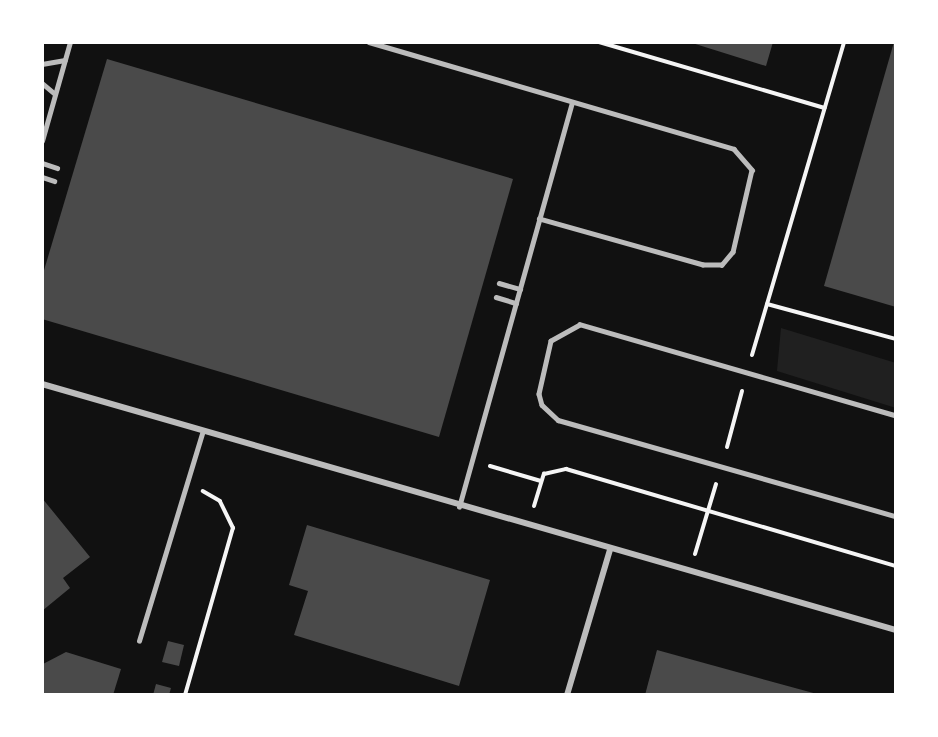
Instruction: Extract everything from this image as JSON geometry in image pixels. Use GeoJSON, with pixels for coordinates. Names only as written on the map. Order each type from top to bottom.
{"type":"FeatureCollection","features":[{"type":"Feature","properties":{"kind":"street"},"geometry":{"type":"LineString","coordinates":[[42,384],[202,433],[896,630]]}},
{"type":"Feature","properties":{"kind":"street"},"geometry":{"type":"LineString","coordinates":[[567,695],[610,550]]}},
{"type":"Feature","properties":{"kind":"lane"},"geometry":{"type":"LineString","coordinates":[[42,141],[69,42]]}},
{"type":"Feature","properties":{"kind":"lane"},"geometry":{"type":"LineString","coordinates":[[369,42],[743,153],[752,180],[734,252],[713,267],[539,219]]}},
{"type":"Feature","properties":{"kind":"lane"},"geometry":{"type":"LineString","coordinates":[[42,64],[64,60]]}},
{"type":"Feature","properties":{"kind":"lane"},"geometry":{"type":"LineString","coordinates":[[42,83],[55,94]]}},
{"type":"Feature","properties":{"kind":"lane"},"geometry":{"type":"LineString","coordinates":[[459,507],[572,102]]}},
{"type":"Feature","properties":{"kind":"lane"},"geometry":{"type":"LineString","coordinates":[[42,163],[57,168]]}},
{"type":"Feature","properties":{"kind":"lane"},"geometry":{"type":"LineString","coordinates":[[42,177],[54,181]]}},
{"type":"Feature","properties":{"kind":"lane"},"geometry":{"type":"LineString","coordinates":[[499,283],[520,289]]}},
{"type":"Feature","properties":{"kind":"lane"},"geometry":{"type":"LineString","coordinates":[[495,297],[516,303]]}},
{"type":"Feature","properties":{"kind":"lane"},"geometry":{"type":"LineString","coordinates":[[896,416],[580,325],[551,341],[539,394],[549,414],[896,516]]}},
{"type":"Feature","properties":{"kind":"lane"},"geometry":{"type":"LineString","coordinates":[[139,641],[202,433]]}},
{"type":"Feature","properties":{"kind":"path"},"geometry":{"type":"LineString","coordinates":[[599,42],[825,108]]}},
{"type":"Feature","properties":{"kind":"path"},"geometry":{"type":"LineString","coordinates":[[690,572],[844,42]]}},
{"type":"Feature","properties":{"kind":"path"},"geometry":{"type":"LineString","coordinates":[[767,304],[896,339]]}},
{"type":"Feature","properties":{"kind":"path"},"geometry":{"type":"LineString","coordinates":[[472,461],[541,481]]}},
{"type":"Feature","properties":{"kind":"path"},"geometry":{"type":"LineString","coordinates":[[528,526],[541,481],[551,470],[566,469],[896,566]]}},
{"type":"Feature","properties":{"kind":"path"},"geometry":{"type":"LineString","coordinates":[[184,695],[233,528],[220,501],[186,486]]}},
{"type":"Feature","properties":{"kind":"shaded area"},"geometry":{"type":"Polygon","coordinates":[[[781,328],[896,363],[896,408],[777,371],[781,328]]]}},
{"type":"Feature","properties":{"kind":"building"},"geometry":{"type":"Polygon","coordinates":[[[689,42],[773,42],[766,66],[689,42]]]}},
{"type":"Feature","properties":{"kind":"building"},"geometry":{"type":"Polygon","coordinates":[[[894,42],[896,42],[896,307],[824,286],[894,42]]]}},
{"type":"Feature","properties":{"kind":"building"},"geometry":{"type":"Polygon","coordinates":[[[107,59],[513,179],[439,437],[42,319],[42,277],[107,59]]]}},
{"type":"Feature","properties":{"kind":"building"},"geometry":{"type":"Polygon","coordinates":[[[42,498],[90,557],[63,578],[70,588],[42,611],[42,498]]]}},
{"type":"Feature","properties":{"kind":"building"},"geometry":{"type":"Polygon","coordinates":[[[307,525],[490,580],[459,686],[294,635],[308,591],[289,585],[307,525]]]}},
{"type":"Feature","properties":{"kind":"building"},"geometry":{"type":"Polygon","coordinates":[[[168,641],[184,645],[179,666],[162,662],[168,641]]]}},
{"type":"Feature","properties":{"kind":"building"},"geometry":{"type":"Polygon","coordinates":[[[657,650],[817,694],[817,695],[645,695],[657,650]]]}},
{"type":"Feature","properties":{"kind":"building"},"geometry":{"type":"Polygon","coordinates":[[[66,652],[121,669],[113,695],[42,695],[43,664],[66,652]]]}},
{"type":"Feature","properties":{"kind":"building"},"geometry":{"type":"Polygon","coordinates":[[[156,684],[171,688],[169,695],[153,695],[156,684]]]}}]}
